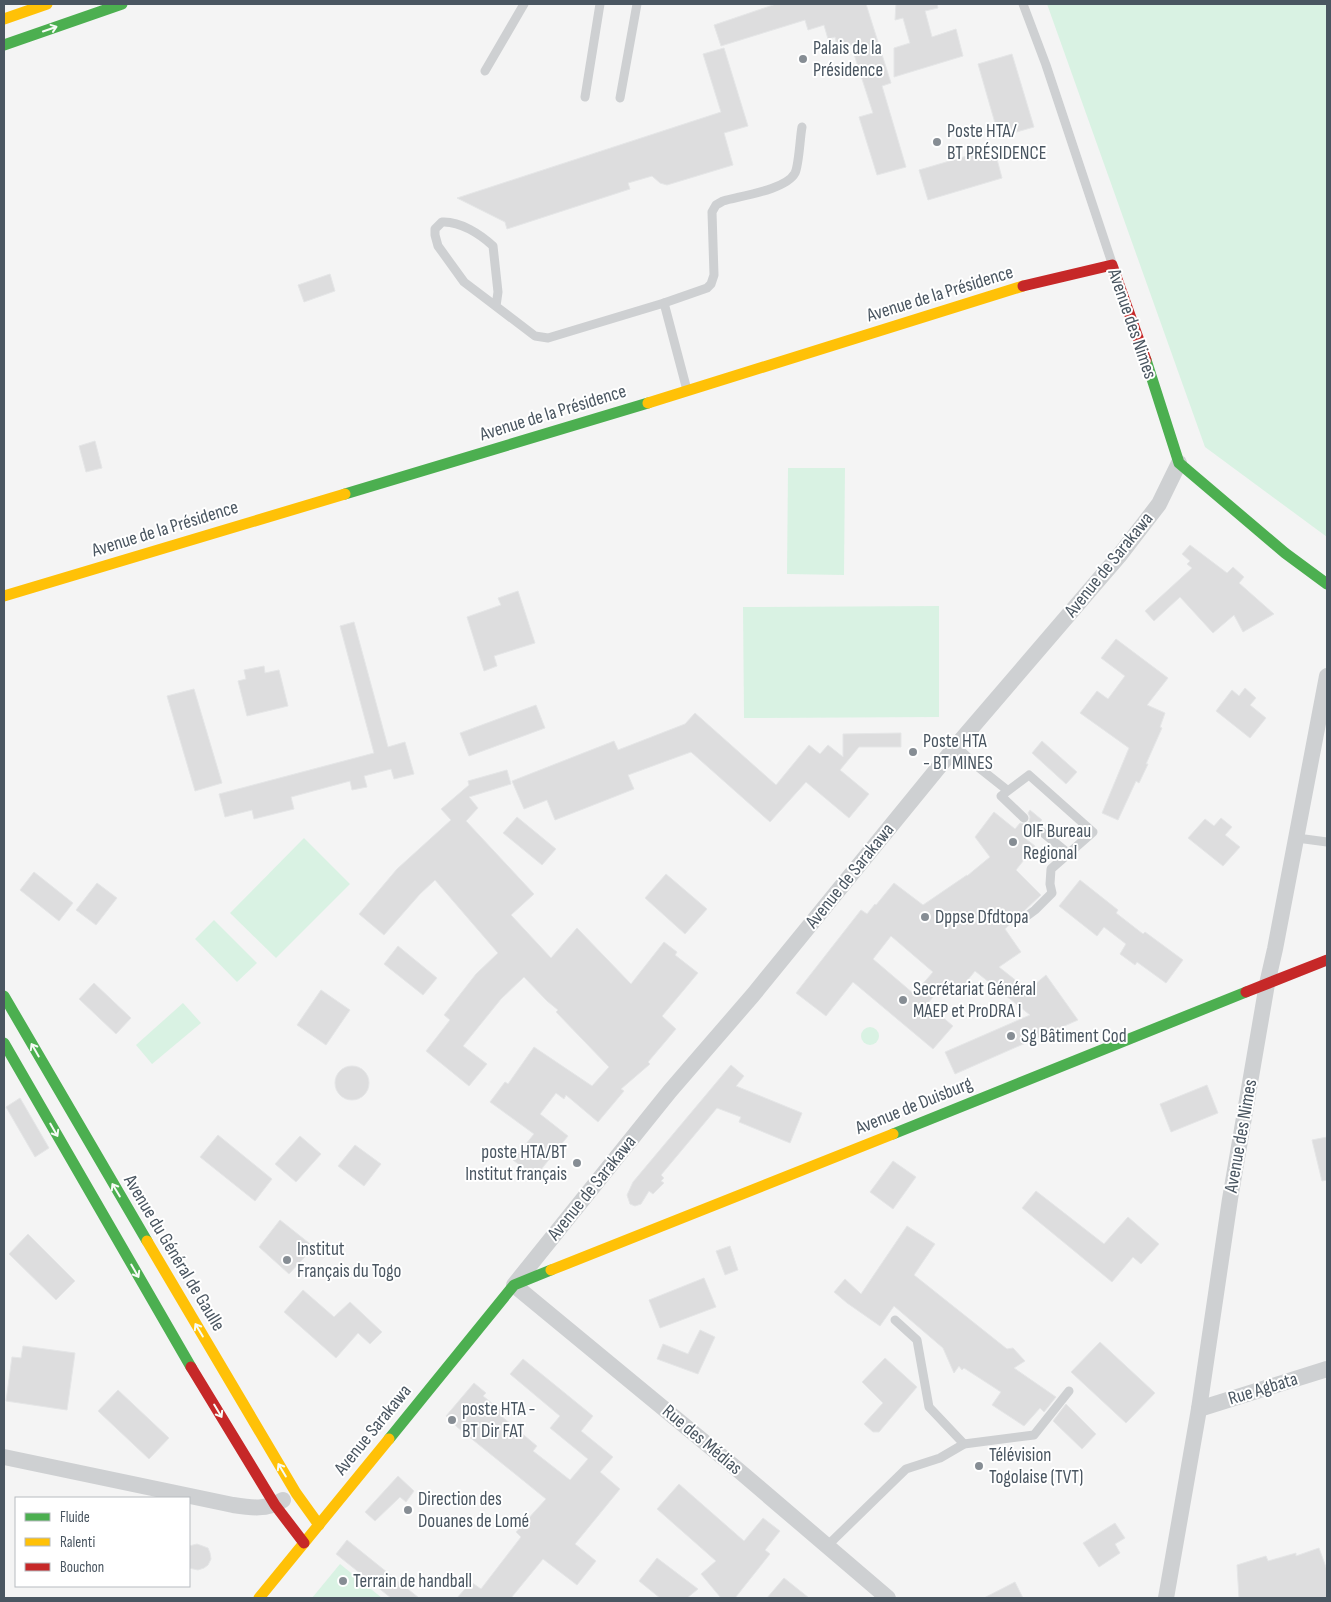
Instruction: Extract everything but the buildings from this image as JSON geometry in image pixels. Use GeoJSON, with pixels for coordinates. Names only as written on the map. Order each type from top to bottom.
{"type":"FeatureCollection","features":[{"type":"Feature","properties":{"kind":"main road"},"geometry":{"type":"LineString","coordinates":[[4,19],[47,4]]}},
{"type":"Feature","properties":{"kind":"main road"},"geometry":{"type":"LineString","coordinates":[[4,45],[122,4]]}},
{"type":"Feature","properties":{"kind":"main road","name":"Avenue de la Présidence"},"geometry":{"type":"LineString","coordinates":[[4,596],[688,391],[1025,286],[1112,265]]}},
{"type":"Feature","properties":{"kind":"main road","name":"Avenue des Nimes"},"geometry":{"type":"LineString","coordinates":[[1112,265],[1141,344],[1179,463]]}},
{"type":"Feature","properties":{"kind":"main road"},"geometry":{"type":"LineString","coordinates":[[1179,463],[1285,553],[1326,581]]}},
{"type":"Feature","properties":{"kind":"main road","name":"Avenue de Duisburg"},"geometry":{"type":"LineString","coordinates":[[514,1284],[1327,960]]}},
{"type":"Feature","properties":{"kind":"main road","name":"Avenue du Général de Gaulle"},"geometry":{"type":"LineString","coordinates":[[4,996],[50,1100],[64,1146],[186,1360],[275,1505],[304,1543]]}},
{"type":"Feature","properties":{"kind":"main road","name":"Avenue du Général de Gaulle"},"geometry":{"type":"LineString","coordinates":[[4,1043],[50,1100],[83,1133],[296,1493],[320,1525]]}},
{"type":"Feature","properties":{"kind":"main road"},"geometry":{"type":"LineString","coordinates":[[64,1146],[83,1133]]}},
{"type":"Feature","properties":{"kind":"main road","name":"Avenue Sarakawa"},"geometry":{"type":"LineString","coordinates":[[259,1598],[514,1284]]}},
{"type":"Feature","properties":{"kind":"street","name":"Avenue de Sarakawa"},"geometry":{"type":"LineString","coordinates":[[514,1284],[670,1091],[753,995],[956,746],[1119,556],[1159,504],[1179,463]]}},
{"type":"Feature","properties":{"kind":"street","name":"Avenue des Nimes"},"geometry":{"type":"LineString","coordinates":[[1166,1598],[1198,1409],[1230,1199],[1267,984],[1297,838],[1327,676]]}},
{"type":"Feature","properties":{"kind":"street","name":"Rue des Médias"},"geometry":{"type":"LineString","coordinates":[[514,1284],[888,1598]]}},
{"type":"Feature","properties":{"kind":"street","name":"Rue Agbata"},"geometry":{"type":"LineString","coordinates":[[1198,1409],[1327,1369]]}},
{"type":"Feature","properties":{"kind":"street"},"geometry":{"type":"LineString","coordinates":[[4,1457],[258,1509],[275,1505],[296,1493]]}},
{"type":"Feature","properties":{"kind":"lane"},"geometry":{"type":"LineString","coordinates":[[485,71],[524,4]]}},
{"type":"Feature","properties":{"kind":"lane"},"geometry":{"type":"LineString","coordinates":[[585,97],[600,4]]}},
{"type":"Feature","properties":{"kind":"lane"},"geometry":{"type":"LineString","coordinates":[[620,98],[637,4]]}},
{"type":"Feature","properties":{"kind":"lane","name":"Avenue des Nimes"},"geometry":{"type":"LineString","coordinates":[[1022,4],[1046,66],[1106,240],[1112,265]]}},
{"type":"Feature","properties":{"kind":"lane"},"geometry":{"type":"LineString","coordinates":[[496,306],[498,292],[493,246],[482,236],[451,221],[442,222],[435,230],[438,246],[464,282],[535,336],[548,338],[707,288],[711,284],[714,275],[712,212],[716,205],[723,201],[777,187],[789,181],[795,173],[802,127]]}},
{"type":"Feature","properties":{"kind":"lane"},"geometry":{"type":"LineString","coordinates":[[664,303],[688,391]]}},
{"type":"Feature","properties":{"kind":"lane"},"geometry":{"type":"LineString","coordinates":[[956,746],[978,767],[1007,790]]}},
{"type":"Feature","properties":{"kind":"lane"},"geometry":{"type":"LineString","coordinates":[[1023,919],[1052,893],[1050,884],[1051,869],[1093,832],[1029,775],[1001,796],[1024,818]]}},
{"type":"Feature","properties":{"kind":"lane"},"geometry":{"type":"LineString","coordinates":[[1036,827],[1069,854]]}},
{"type":"Feature","properties":{"kind":"lane"},"geometry":{"type":"LineString","coordinates":[[1297,838],[1327,842]]}},
{"type":"Feature","properties":{"kind":"lane"},"geometry":{"type":"LineString","coordinates":[[895,1320],[917,1340],[929,1407],[964,1444]]}},
{"type":"Feature","properties":{"kind":"lane"},"geometry":{"type":"LineString","coordinates":[[827,1546],[906,1469],[940,1458],[964,1444],[1034,1435],[1069,1391]]}},
{"type":"Feature","properties":{"kind":"green space"},"geometry":{"type":"Polygon","coordinates":[[[1047,4],[1327,4],[1327,537],[1205,447],[1047,4]]]}},
{"type":"Feature","properties":{"kind":"green space"},"geometry":{"type":"Polygon","coordinates":[[[788,468],[845,468],[844,575],[787,574],[788,468]]]}},
{"type":"Feature","properties":{"kind":"green space"},"geometry":{"type":"Polygon","coordinates":[[[939,606],[939,717],[744,718],[743,607],[939,606]]]}},
{"type":"Feature","properties":{"kind":"green space"},"geometry":{"type":"Polygon","coordinates":[[[304,838],[350,884],[276,958],[230,913],[304,838]]]}},
{"type":"Feature","properties":{"kind":"green space"},"geometry":{"type":"Polygon","coordinates":[[[214,920],[257,963],[237,982],[195,939],[214,920]]]}},
{"type":"Feature","properties":{"kind":"green space"},"geometry":{"type":"Polygon","coordinates":[[[183,1003],[201,1023],[152,1064],[136,1045],[183,1003]]]}},
{"type":"Feature","properties":{"kind":"green space"},"geometry":{"type":"Polygon","coordinates":[[[870,1027],[878,1032],[879,1036],[874,1044],[870,1045],[862,1040],[861,1036],[866,1028],[870,1027]]]}},
{"type":"Feature","properties":{"kind":"green space","name":"Terrain de handball"},"geometry":{"type":"Polygon","coordinates":[[[340,1564],[382,1598],[312,1598],[340,1564]]]}},
{"type":"Feature","properties":{"kind":"traffic: fast"},"geometry":{"type":"LineString","coordinates":[[4,45],[122,4]]}},
{"type":"Feature","properties":{"kind":"traffic: fast"},"geometry":{"type":"LineString","coordinates":[[1146,360],[1179,463],[1285,553],[1327,584]]}},
{"type":"Feature","properties":{"kind":"traffic: fast"},"geometry":{"type":"LineString","coordinates":[[345,494],[648,403]]}},
{"type":"Feature","properties":{"kind":"traffic: fast"},"geometry":{"type":"LineString","coordinates":[[893,1134],[1246,992]]}},
{"type":"Feature","properties":{"kind":"traffic: fast"},"geometry":{"type":"LineString","coordinates":[[4,996],[147,1241]]}},
{"type":"Feature","properties":{"kind":"traffic: fast"},"geometry":{"type":"LineString","coordinates":[[4,1043],[191,1367]]}},
{"type":"Feature","properties":{"kind":"traffic: fast"},"geometry":{"type":"LineString","coordinates":[[389,1439],[514,1285],[551,1270]]}},
{"type":"Feature","properties":{"kind":"traffic: slow"},"geometry":{"type":"LineString","coordinates":[[4,19],[47,4]]}},
{"type":"Feature","properties":{"kind":"traffic: slow"},"geometry":{"type":"LineString","coordinates":[[648,403],[1023,286]]}},
{"type":"Feature","properties":{"kind":"traffic: slow"},"geometry":{"type":"LineString","coordinates":[[4,596],[345,494]]}},
{"type":"Feature","properties":{"kind":"traffic: slow"},"geometry":{"type":"LineString","coordinates":[[551,1270],[893,1134]]}},
{"type":"Feature","properties":{"kind":"traffic: slow"},"geometry":{"type":"LineString","coordinates":[[147,1241],[296,1493],[319,1525]]}},
{"type":"Feature","properties":{"kind":"traffic: slow"},"geometry":{"type":"LineString","coordinates":[[259,1598],[389,1439]]}},
{"type":"Feature","properties":{"kind":"traffic: jam"},"geometry":{"type":"LineString","coordinates":[[1023,286],[1112,265],[1146,360]]}},
{"type":"Feature","properties":{"kind":"traffic: jam"},"geometry":{"type":"LineString","coordinates":[[1246,992],[1327,960]]}},
{"type":"Feature","properties":{"kind":"traffic: jam"},"geometry":{"type":"LineString","coordinates":[[191,1367],[275,1505],[304,1543]]}},
{"type":"Feature","properties":{"kind":"place","name":"Palais de la Présidence"},"geometry":{"type":"Point","coordinates":[803,59]}},
{"type":"Feature","properties":{"kind":"place","name":"Poste HTA/ BT PRÉSIDENCE"},"geometry":{"type":"Point","coordinates":[937,142]}},
{"type":"Feature","properties":{"kind":"place","name":"Poste HTA - BT MINES"},"geometry":{"type":"Point","coordinates":[913,752]}},
{"type":"Feature","properties":{"kind":"place","name":"OIF Bureau Regional"},"geometry":{"type":"Point","coordinates":[1013,842]}},
{"type":"Feature","properties":{"kind":"place","name":"Dppse Dfdtopa"},"geometry":{"type":"Point","coordinates":[925,917]}},
{"type":"Feature","properties":{"kind":"place","name":"Secrétariat Général MAEP et ProDRA I"},"geometry":{"type":"Point","coordinates":[903,1000]}},
{"type":"Feature","properties":{"kind":"place","name":"Sg Bâtiment Cod"},"geometry":{"type":"Point","coordinates":[1011,1036]}},
{"type":"Feature","properties":{"kind":"place","name":"poste HTA/BT Institut français"},"geometry":{"type":"Point","coordinates":[577,1163]}},
{"type":"Feature","properties":{"kind":"place","name":"Institut Français du Togo"},"geometry":{"type":"Point","coordinates":[287,1260]}},
{"type":"Feature","properties":{"kind":"place","name":"poste HTA - BT Dir FAT"},"geometry":{"type":"Point","coordinates":[452,1420]}},
{"type":"Feature","properties":{"kind":"place","name":"Télévision Togolaise (TVT)"},"geometry":{"type":"Point","coordinates":[979,1466]}},
{"type":"Feature","properties":{"kind":"place","name":"Direction des Douanes de Lomé"},"geometry":{"type":"Point","coordinates":[408,1510]}},
{"type":"Feature","properties":{"kind":"place","name":"Terrain de handball"},"geometry":{"type":"Point","coordinates":[343,1581]}}]}
